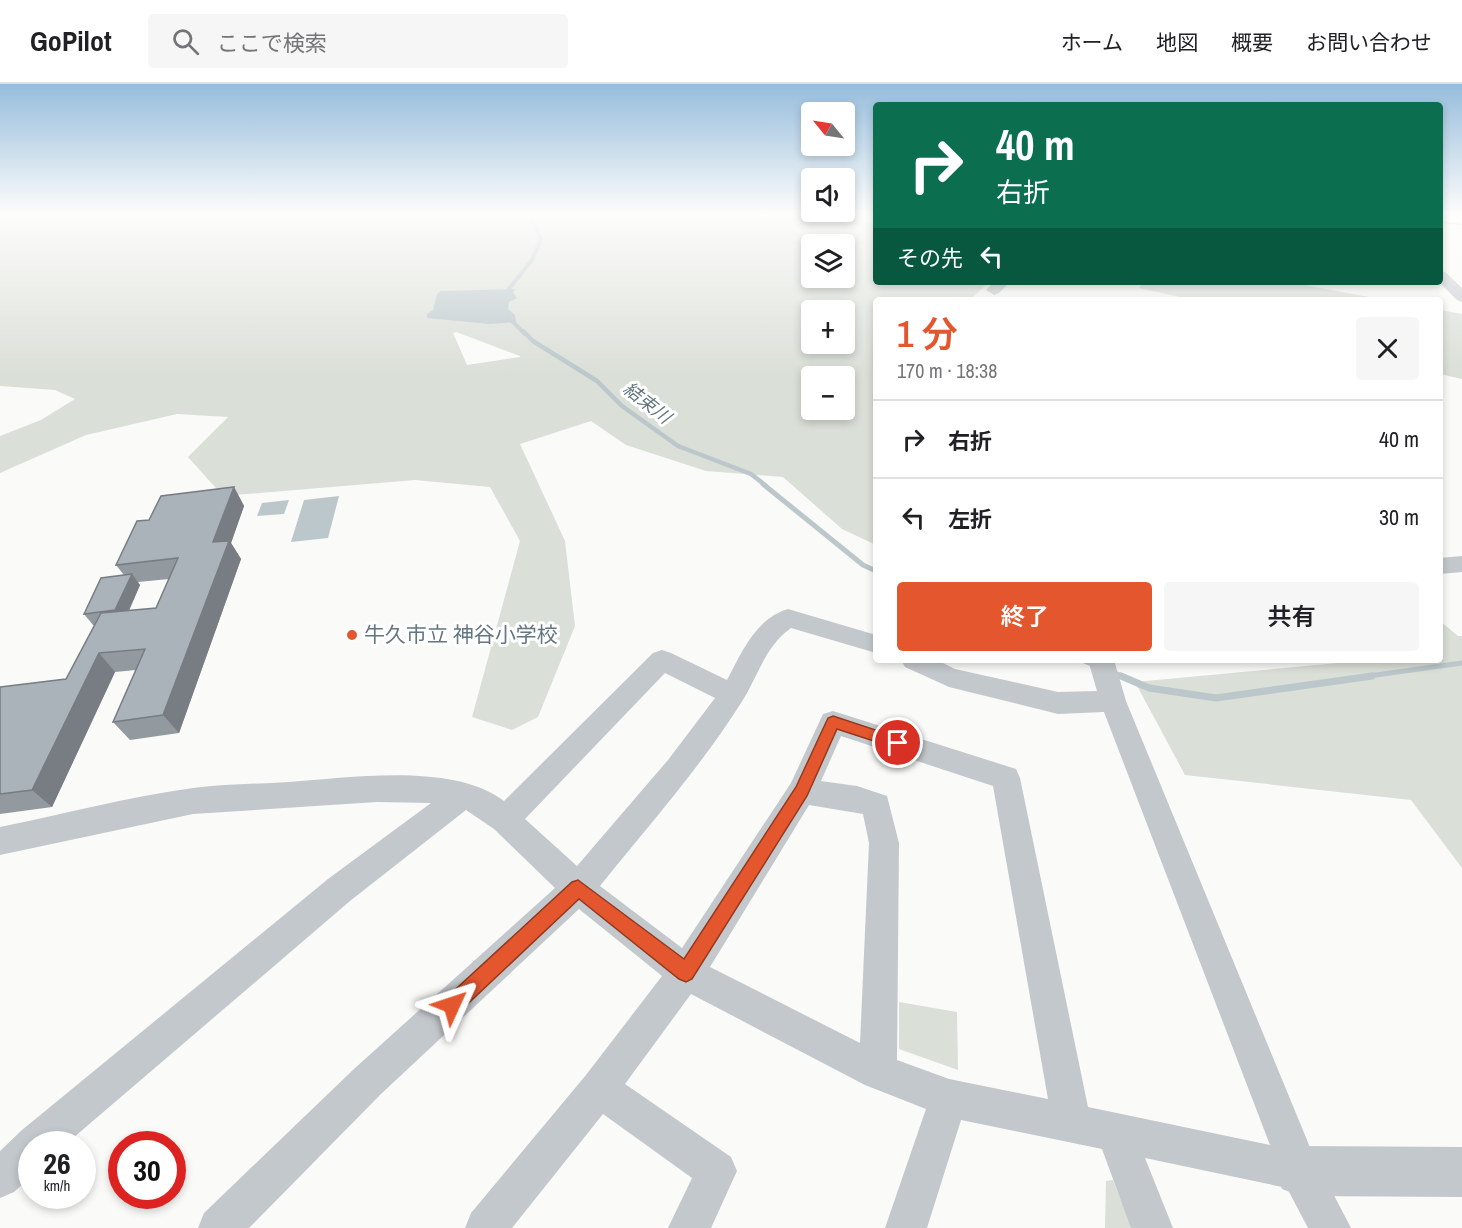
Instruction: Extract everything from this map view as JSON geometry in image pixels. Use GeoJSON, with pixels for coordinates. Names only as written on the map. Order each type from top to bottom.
{"type":"FeatureCollection","features":[{"type":"Feature","properties":{"kind":"street"},"geometry":{"type":"LineString","coordinates":[[1443,278],[1462,297]]}},
{"type":"Feature","properties":{"kind":"street"},"geometry":{"type":"LineString","coordinates":[[1443,566],[1462,564]]}},
{"type":"Feature","properties":{"kind":"street"},"geometry":{"type":"LineString","coordinates":[[219,1228],[368,1081],[578,888],[678,769],[732,695],[755,651],[770,630],[788,618],[873,643]]}},
{"type":"Feature","properties":{"kind":"street"},"geometry":{"type":"LineString","coordinates":[[505,819],[662,660],[732,695]]}},
{"type":"Feature","properties":{"kind":"street"},"geometry":{"type":"LineString","coordinates":[[920,663],[949,677],[1058,703],[1113,701]]}},
{"type":"Feature","properties":{"kind":"street"},"geometry":{"type":"LineString","coordinates":[[1102,663],[1113,701],[1300,1171],[1330,1228]]}},
{"type":"Feature","properties":{"kind":"street"},"geometry":{"type":"LineString","coordinates":[[486,1228],[599,1088],[686,973],[802,791],[833,722],[1006,778],[1072,1124]]}},
{"type":"Feature","properties":{"kind":"street"},"geometry":{"type":"LineString","coordinates":[[0,841],[193,801],[377,789],[431,790],[462,796],[482,802],[505,819],[578,888],[686,973],[878,1072],[949,1098],[1300,1171],[1462,1172]]}},
{"type":"Feature","properties":{"kind":"street"},"geometry":{"type":"LineString","coordinates":[[802,791],[857,799],[876,805],[884,843],[878,1072]]}},
{"type":"Feature","properties":{"kind":"street"},"geometry":{"type":"LineString","coordinates":[[52,1131],[339,890],[462,796]]}},
{"type":"Feature","properties":{"kind":"street"},"geometry":{"type":"LineString","coordinates":[[599,1088],[717,1171],[689,1228]]}},
{"type":"Feature","properties":{"kind":"street"},"geometry":{"type":"LineString","coordinates":[[906,1228],[949,1098]]}},
{"type":"Feature","properties":{"kind":"street"},"geometry":{"type":"LineString","coordinates":[[1115,1133],[1152,1228]]}},
{"type":"Feature","properties":{"kind":"street"},"geometry":{"type":"LineString","coordinates":[[0,1178],[18,1162]]}},
{"type":"Feature","properties":{"kind":"shaded area"},"geometry":{"type":"Polygon","coordinates":[[[0,266],[801,266],[801,288],[855,288],[855,266],[873,266],[873,285],[986,285],[973,297],[873,297],[873,544],[842,529],[783,477],[706,471],[626,445],[591,421],[520,444],[565,541],[575,626],[538,717],[512,730],[472,717],[520,541],[490,487],[415,480],[223,496],[188,457],[228,417],[177,414],[86,435],[0,473],[0,436],[41,420],[75,399],[55,390],[0,386],[0,266]],[[456,332],[453,333],[467,365],[520,356],[456,332]]]}},
{"type":"Feature","properties":{"kind":"shaded area"},"geometry":{"type":"Polygon","coordinates":[[[1141,285],[1304,285],[1369,297],[1180,297],[1139,288],[1141,285]]]}},
{"type":"Feature","properties":{"kind":"shaded area"},"geometry":{"type":"Polygon","coordinates":[[[516,289],[513,292],[517,298],[509,302],[508,309],[515,315],[516,322],[490,324],[427,318],[427,314],[433,310],[437,294],[441,291],[516,289]]]}},
{"type":"Feature","properties":{"kind":"shaded area"},"geometry":{"type":"Polygon","coordinates":[[[1443,311],[1462,314],[1462,379],[1443,375],[1443,311]]]}},
{"type":"Feature","properties":{"kind":"shaded area"},"geometry":{"type":"Polygon","coordinates":[[[339,496],[328,538],[291,542],[304,500],[339,496]]]}},
{"type":"Feature","properties":{"kind":"shaded area"},"geometry":{"type":"Polygon","coordinates":[[[289,500],[284,514],[257,516],[262,503],[289,500]]]}},
{"type":"Feature","properties":{"kind":"shaded area"},"geometry":{"type":"Polygon","coordinates":[[[1443,624],[1458,636],[1462,636],[1462,868],[1411,800],[1185,775],[1135,682],[1338,663],[1443,663],[1443,624]]]}},
{"type":"Feature","properties":{"kind":"shaded area"},"geometry":{"type":"Polygon","coordinates":[[[899,1002],[957,1012],[958,1070],[899,1049],[899,1002]]]}},
{"type":"Feature","properties":{"kind":"shaded area"},"geometry":{"type":"Polygon","coordinates":[[[1113,1180],[1132,1228],[1105,1228],[1106,1181],[1113,1180]]]}},
{"type":"Feature","properties":{"kind":"building"},"geometry":{"type":"Polygon","coordinates":[[[234,487],[213,542],[229,541],[163,715],[113,722],[145,649],[99,653],[32,790],[0,794],[0,687],[66,679],[101,613],[156,608],[178,558],[116,565],[137,521],[149,520],[161,496],[234,487]]]}},
{"type":"Feature","properties":{"kind":"building"},"geometry":{"type":"Polygon","coordinates":[[[132,574],[115,610],[84,614],[101,578],[132,574]]]}},
{"type":"Feature","properties":{"kind":"waterway","name":"結束川"},"geometry":{"type":"LineString","coordinates":[[504,295],[527,266]]}},
{"type":"Feature","properties":{"kind":"waterway","name":"結束川"},"geometry":{"type":"LineString","coordinates":[[509,318],[525,334]]}},
{"type":"Feature","properties":{"kind":"waterway","name":"結束川"},"geometry":{"type":"LineString","coordinates":[[524,332],[533,341],[597,381],[622,406],[678,446],[751,474],[765,485]]}},
{"type":"Feature","properties":{"kind":"waterway","name":"結束川"},"geometry":{"type":"LineString","coordinates":[[763,484],[863,565],[873,570]]}},
{"type":"Feature","properties":{"kind":"waterway","name":"結束川"},"geometry":{"type":"LineString","coordinates":[[1089,663],[1094,665]]}},
{"type":"Feature","properties":{"kind":"waterway","name":"結束川"},"geometry":{"type":"LineString","coordinates":[[1362,677],[1462,663]]}},
{"type":"Feature","properties":{"kind":"waterway","name":"結束川"},"geometry":{"type":"LineString","coordinates":[[1112,672],[1124,677]]}},
{"type":"Feature","properties":{"kind":"waterway","name":"結束川"},"geometry":{"type":"LineString","coordinates":[[1121,676],[1149,688],[1216,698],[1372,676]]}},
{"type":"Feature","properties":{"kind":"place","name":"牛久市立 神谷小学校"},"geometry":{"type":"Point","coordinates":[352,635]}},
{"type":"Feature","properties":{"kind":"route"},"geometry":{"type":"LineString","coordinates":[[452,1005],[536,930],[578,888],[686,973],[802,791],[833,722],[898,743]]}}]}
